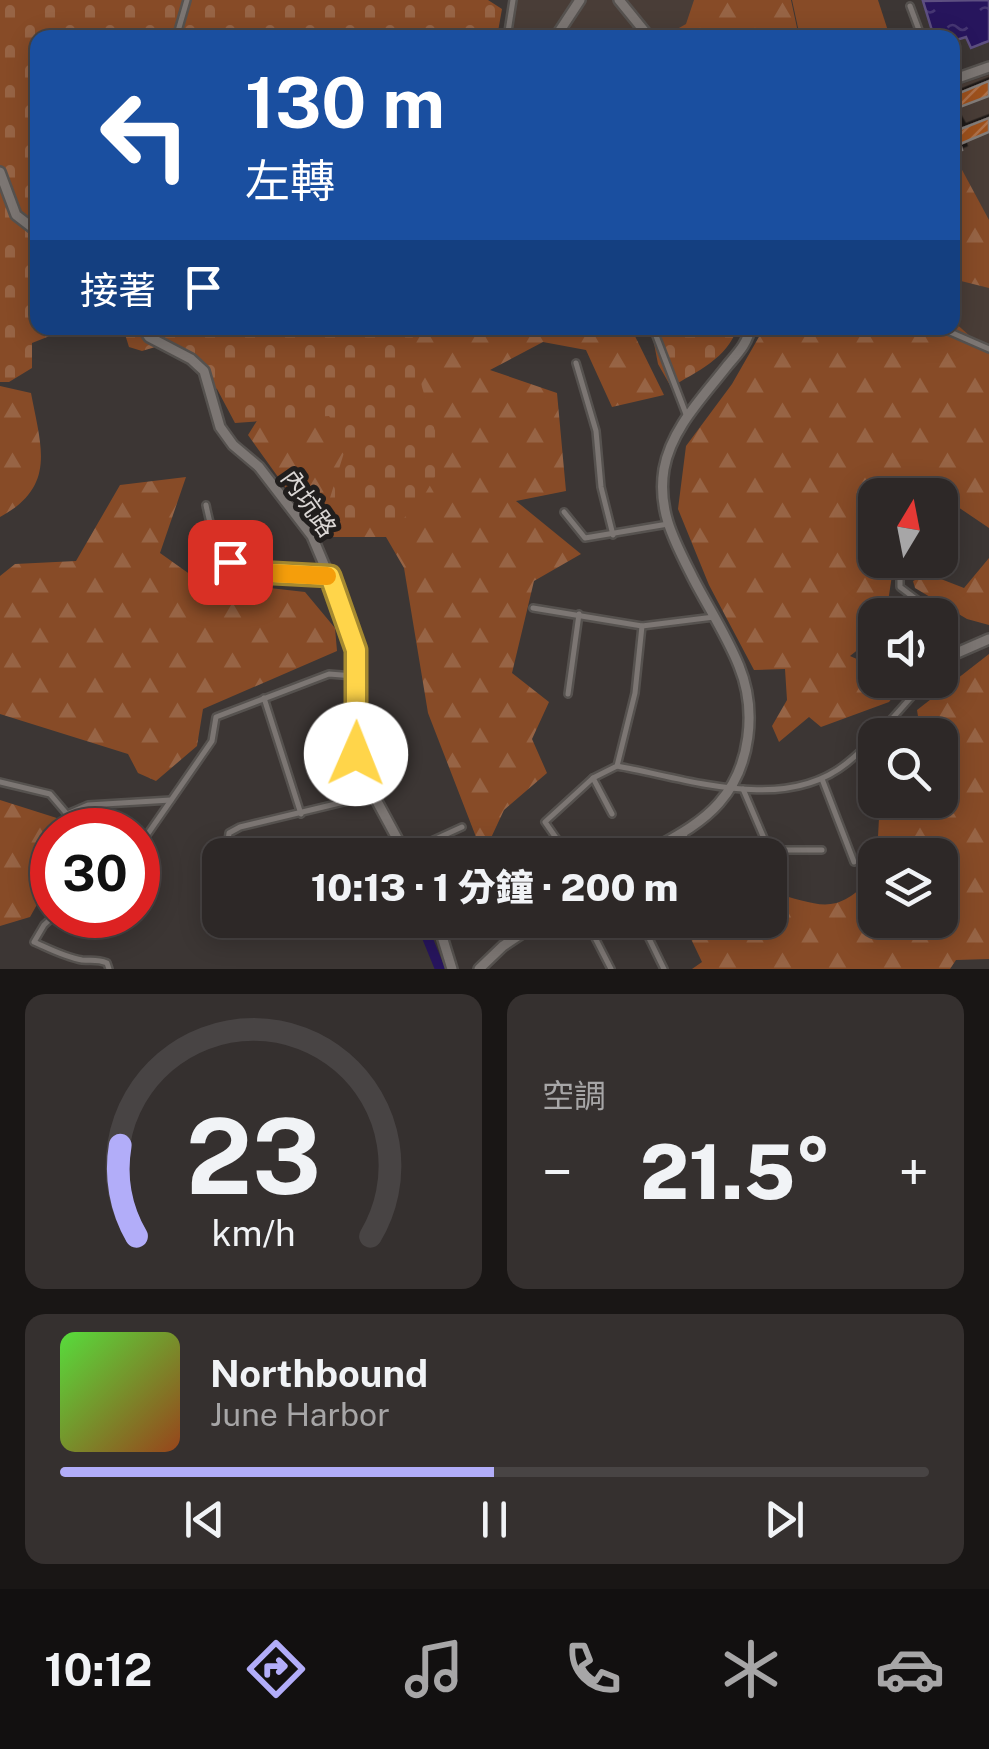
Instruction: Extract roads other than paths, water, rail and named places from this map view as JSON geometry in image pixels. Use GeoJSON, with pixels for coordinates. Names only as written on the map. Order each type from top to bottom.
{"type":"FeatureCollection","features":[{"type":"Feature","properties":{"kind":"street"},"geometry":{"type":"LineString","coordinates":[[560,30],[580,0]]}},
{"type":"Feature","properties":{"kind":"street"},"geometry":{"type":"LineString","coordinates":[[618,0],[643,30]]}},
{"type":"Feature","properties":{"kind":"street"},"geometry":{"type":"LineString","coordinates":[[960,77],[989,67]]}},
{"type":"Feature","properties":{"kind":"street"},"geometry":{"type":"LineString","coordinates":[[0,172],[16,216],[30,226]]}},
{"type":"Feature","properties":{"kind":"street","name":"內坑路"},"geometry":{"type":"LineString","coordinates":[[148,335],[204,370],[220,427],[298,515],[330,576],[352,631],[357,676],[356,754],[398,838]]}},
{"type":"Feature","properties":{"kind":"street"},"geometry":{"type":"LineString","coordinates":[[673,838],[719,803],[731,787],[746,747],[749,708],[739,666],[668,524],[662,491],[664,468],[687,416],[744,345],[748,335]]}},
{"type":"Feature","properties":{"kind":"street"},"geometry":{"type":"LineString","coordinates":[[958,653],[989,639]]}},
{"type":"Feature","properties":{"kind":"street"},"geometry":{"type":"LineString","coordinates":[[443,938],[452,969]]}},
{"type":"Feature","properties":{"kind":"street"},"geometry":{"type":"LineString","coordinates":[[479,969],[513,938]]}},
{"type":"Feature","properties":{"kind":"lane"},"geometry":{"type":"LineString","coordinates":[[178,30],[186,0]]}},
{"type":"Feature","properties":{"kind":"lane"},"geometry":{"type":"LineString","coordinates":[[508,30],[513,0]]}},
{"type":"Feature","properties":{"kind":"lane"},"geometry":{"type":"LineString","coordinates":[[910,6],[919,30]]}},
{"type":"Feature","properties":{"kind":"lane"},"geometry":{"type":"LineString","coordinates":[[656,335],[687,416]]}},
{"type":"Feature","properties":{"kind":"lane"},"geometry":{"type":"LineString","coordinates":[[957,335],[989,349]]}},
{"type":"Feature","properties":{"kind":"lane"},"geometry":{"type":"LineString","coordinates":[[576,364],[594,421],[600,488],[613,534]]}},
{"type":"Feature","properties":{"kind":"lane"},"geometry":{"type":"LineString","coordinates":[[206,506],[214,535],[237,567],[254,572],[330,576]]}},
{"type":"Feature","properties":{"kind":"lane"},"geometry":{"type":"LineString","coordinates":[[564,512],[585,538],[668,524]]}},
{"type":"Feature","properties":{"kind":"lane"},"geometry":{"type":"LineString","coordinates":[[900,578],[900,588],[914,598]]}},
{"type":"Feature","properties":{"kind":"lane"},"geometry":{"type":"LineString","coordinates":[[533,608],[642,626],[714,617]]}},
{"type":"Feature","properties":{"kind":"lane"},"geometry":{"type":"LineString","coordinates":[[568,694],[579,614]]}},
{"type":"Feature","properties":{"kind":"lane"},"geometry":{"type":"LineString","coordinates":[[617,766],[635,693],[642,626]]}},
{"type":"Feature","properties":{"kind":"lane"},"geometry":{"type":"LineString","coordinates":[[160,817],[212,741],[216,716],[330,674],[357,676]]}},
{"type":"Feature","properties":{"kind":"lane"},"geometry":{"type":"LineString","coordinates":[[264,698],[301,814]]}},
{"type":"Feature","properties":{"kind":"lane"},"geometry":{"type":"LineString","coordinates":[[556,838],[545,822],[593,778],[617,766],[743,789],[784,789],[822,779],[848,763],[910,698]]}},
{"type":"Feature","properties":{"kind":"lane"},"geometry":{"type":"LineString","coordinates":[[593,778],[612,814]]}},
{"type":"Feature","properties":{"kind":"lane"},"geometry":{"type":"LineString","coordinates":[[822,779],[854,862]]}},
{"type":"Feature","properties":{"kind":"lane"},"geometry":{"type":"LineString","coordinates":[[0,782],[50,794],[67,814],[88,805],[171,800]]}},
{"type":"Feature","properties":{"kind":"lane"},"geometry":{"type":"LineString","coordinates":[[743,789],[769,850],[822,850]]}},
{"type":"Feature","properties":{"kind":"lane"},"geometry":{"type":"LineString","coordinates":[[228,838],[229,833],[240,827],[376,794]]}},
{"type":"Feature","properties":{"kind":"lane"},"geometry":{"type":"LineString","coordinates":[[440,838],[462,828]]}},
{"type":"Feature","properties":{"kind":"lane"},"geometry":{"type":"LineString","coordinates":[[683,832],[685,838]]}},
{"type":"Feature","properties":{"kind":"lane"},"geometry":{"type":"LineString","coordinates":[[36,938],[34,942],[54,952],[86,961],[97,959],[107,963],[109,969]]}},
{"type":"Feature","properties":{"kind":"lane"},"geometry":{"type":"LineString","coordinates":[[595,938],[611,969]]}},
{"type":"Feature","properties":{"kind":"lane"},"geometry":{"type":"LineString","coordinates":[[649,938],[664,969]]}},
{"type":"Feature","properties":{"kind":"water"},"geometry":{"type":"Polygon","coordinates":[[[989,0],[989,41],[971,48],[966,37],[960,39],[960,30],[932,30],[923,1],[989,0]]]}},
{"type":"Feature","properties":{"kind":"waterway"},"geometry":{"type":"LineString","coordinates":[[427,938],[440,969]]}}]}
